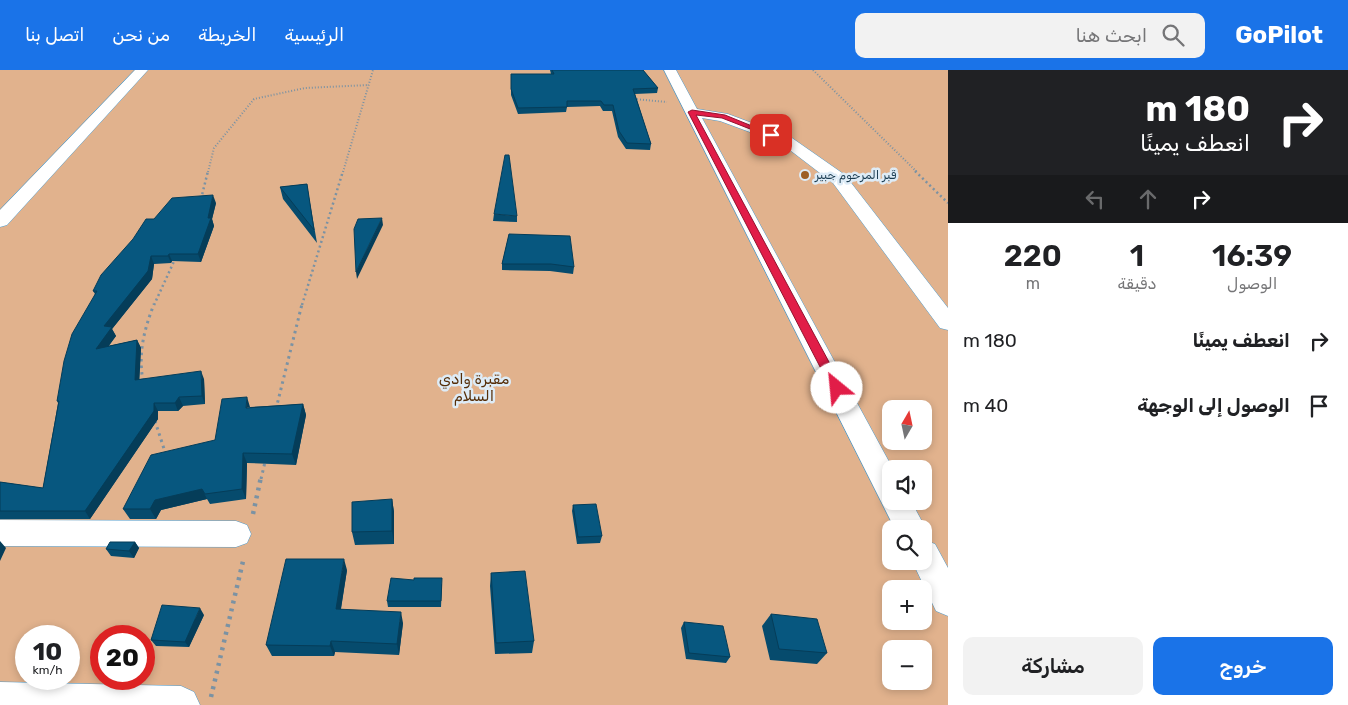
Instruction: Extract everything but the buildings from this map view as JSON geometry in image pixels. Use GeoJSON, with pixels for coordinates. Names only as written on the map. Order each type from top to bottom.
{"type":"FeatureCollection","features":[{"type":"Feature","properties":{"kind":"street"},"geometry":{"type":"LineString","coordinates":[[0,221],[142,70]]}},
{"type":"Feature","properties":{"kind":"street"},"geometry":{"type":"LineString","coordinates":[[670,70],[882,475]]}},
{"type":"Feature","properties":{"kind":"street"},"geometry":{"type":"LineString","coordinates":[[690,108],[723,116],[787,141],[839,179],[948,323]]}},
{"type":"Feature","properties":{"kind":"street"},"geometry":{"type":"LineString","coordinates":[[0,533],[242,534]]}},
{"type":"Feature","properties":{"kind":"street"},"geometry":{"type":"LineString","coordinates":[[932,569],[948,600]]}},
{"type":"Feature","properties":{"kind":"street"},"geometry":{"type":"LineString","coordinates":[[0,701],[181,705]]}},
{"type":"Feature","properties":{"kind":"path"},"geometry":{"type":"LineString","coordinates":[[274,415],[282,376],[307,286],[373,70]]}},
{"type":"Feature","properties":{"kind":"path"},"geometry":{"type":"LineString","coordinates":[[813,70],[948,203]]}},
{"type":"Feature","properties":{"kind":"path"},"geometry":{"type":"LineString","coordinates":[[200,201],[214,148],[254,99],[304,88],[369,85]]}},
{"type":"Feature","properties":{"kind":"path"},"geometry":{"type":"LineString","coordinates":[[633,99],[690,108]]}},
{"type":"Feature","properties":{"kind":"path"},"geometry":{"type":"LineString","coordinates":[[146,388],[140,370],[142,337],[177,256]]}},
{"type":"Feature","properties":{"kind":"path"},"geometry":{"type":"LineString","coordinates":[[154,416],[167,461]]}},
{"type":"Feature","properties":{"kind":"path"},"geometry":{"type":"LineString","coordinates":[[209,705],[242,534],[266,454]]}},
{"type":"Feature","properties":{"kind":"green space","name":"مقبرة وادي السلام"},"geometry":{"type":"Polygon","coordinates":[[[0,70],[948,70],[948,705],[0,705],[0,70]]]}},
{"type":"Feature","properties":{"kind":"place","name":"قبر المرحوم جبير"},"geometry":{"type":"Point","coordinates":[805,175]}},
{"type":"Feature","properties":{"kind":"route"},"geometry":{"type":"LineString","coordinates":[[771,135],[723,116],[692,112],[837,388]]}}]}
